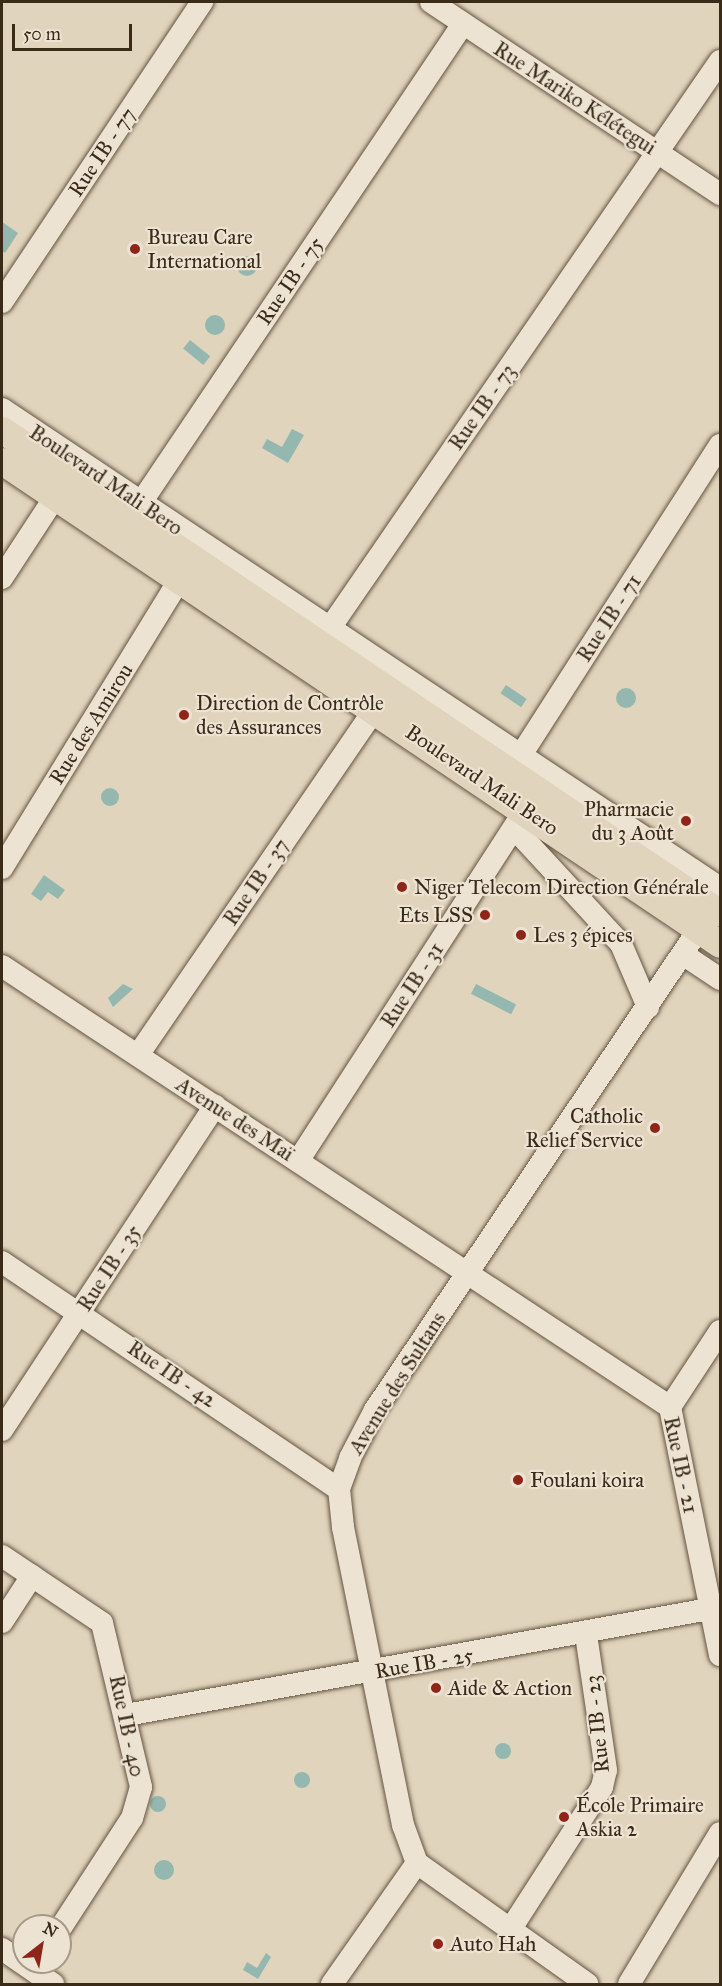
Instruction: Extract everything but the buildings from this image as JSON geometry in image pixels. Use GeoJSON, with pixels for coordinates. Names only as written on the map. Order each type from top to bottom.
{"type":"FeatureCollection","features":[{"type":"Feature","properties":{"kind":"main road","name":"Boulevard Mali Bero"},"geometry":{"type":"LineString","coordinates":[[2,430],[129,520],[510,772],[715,912]]}},
{"type":"Feature","properties":{"kind":"main road","name":"Boulevard Mali Bero"},"geometry":{"type":"LineString","coordinates":[[2,460],[55,497],[129,520],[180,579],[319,645],[375,709],[510,772]]}},
{"type":"Feature","properties":{"kind":"main road","name":"Boulevard Mali Bero"},"geometry":{"type":"LineString","coordinates":[[510,772],[520,819],[715,912]]}},
{"type":"Feature","properties":{"kind":"street","name":"Rue IB - 77"},"geometry":{"type":"LineString","coordinates":[[2,302],[202,2]]}},
{"type":"Feature","properties":{"kind":"street","name":"Rue Mariko Kélétegui"},"geometry":{"type":"LineString","coordinates":[[431,2],[720,194]]}},
{"type":"Feature","properties":{"kind":"street","name":"Rue IB - 75"},"geometry":{"type":"LineString","coordinates":[[129,520],[463,24]]}},
{"type":"Feature","properties":{"kind":"street","name":"Rue IB - 73"},"geometry":{"type":"LineString","coordinates":[[319,645],[720,61]]}},
{"type":"Feature","properties":{"kind":"street","name":"Boulevard Mali Bero"},"geometry":{"type":"LineString","coordinates":[[2,409],[129,520]]}},
{"type":"Feature","properties":{"kind":"street","name":"Rue IB - 71"},"geometry":{"type":"LineString","coordinates":[[510,772],[720,445]]}},
{"type":"Feature","properties":{"kind":"street"},"geometry":{"type":"LineString","coordinates":[[2,578],[55,497]]}},
{"type":"Feature","properties":{"kind":"street","name":"Rue des Amirou"},"geometry":{"type":"LineString","coordinates":[[2,868],[180,579]]}},
{"type":"Feature","properties":{"kind":"street","name":"Rue IB - 37"},"geometry":{"type":"LineString","coordinates":[[138,1055],[375,709]]}},
{"type":"Feature","properties":{"kind":"street"},"geometry":{"type":"LineString","coordinates":[[520,819],[621,944],[648,1007]]}},
{"type":"Feature","properties":{"kind":"street","name":"Rue IB - 31"},"geometry":{"type":"LineString","coordinates":[[298,1161],[520,819]]}},
{"type":"Feature","properties":{"kind":"street","name":"Avenue des Sultans"},"geometry":{"type":"LineString","coordinates":[[339,1489],[375,1410],[715,912]]}},
{"type":"Feature","properties":{"kind":"street"},"geometry":{"type":"LineString","coordinates":[[684,955],[720,979]]}},
{"type":"Feature","properties":{"kind":"street","name":"Avenue des Maï"},"geometry":{"type":"LineString","coordinates":[[2,966],[467,1273]]}},
{"type":"Feature","properties":{"kind":"street","name":"Rue IB - 35"},"geometry":{"type":"LineString","coordinates":[[2,1430],[215,1106]]}},
{"type":"Feature","properties":{"kind":"street","name":"Rue IB - 42"},"geometry":{"type":"LineString","coordinates":[[2,1262],[81,1311],[339,1489]]}},
{"type":"Feature","properties":{"kind":"street","name":"Rue IB - 21"},"geometry":{"type":"LineString","coordinates":[[467,1273],[670,1407],[716,1608],[720,1655]]}},
{"type":"Feature","properties":{"kind":"street"},"geometry":{"type":"LineString","coordinates":[[670,1407],[720,1331]]}},
{"type":"Feature","properties":{"kind":"street"},"geometry":{"type":"LineString","coordinates":[[339,1489],[370,1672],[402,1825],[417,1863],[587,1984]]}},
{"type":"Feature","properties":{"kind":"street","name":"Rue IB - 40"},"geometry":{"type":"LineString","coordinates":[[2,1556],[102,1623],[126,1714],[141,1787],[138,1803],[69,1914]]}},
{"type":"Feature","properties":{"kind":"street"},"geometry":{"type":"LineString","coordinates":[[2,1622],[32,1576]]}},
{"type":"Feature","properties":{"kind":"street","name":"Rue IB - 25"},"geometry":{"type":"LineString","coordinates":[[126,1714],[586,1634],[716,1608]]}},
{"type":"Feature","properties":{"kind":"street","name":"Rue IB - 23"},"geometry":{"type":"LineString","coordinates":[[510,1930],[602,1787],[606,1770],[586,1634]]}},
{"type":"Feature","properties":{"kind":"street"},"geometry":{"type":"LineString","coordinates":[[629,1984],[720,1833]]}},
{"type":"Feature","properties":{"kind":"street"},"geometry":{"type":"LineString","coordinates":[[332,1984],[417,1863]]}},
{"type":"Feature","properties":{"kind":"street"},"geometry":{"type":"LineString","coordinates":[[35,1974],[53,1984]]}},
{"type":"Feature","properties":{"kind":"water"},"geometry":{"type":"Polygon","coordinates":[[[2,222],[18,233],[5,253],[2,251],[2,222]]]}},
{"type":"Feature","properties":{"kind":"water"},"geometry":{"type":"Polygon","coordinates":[[[247,256],[254,259],[257,266],[254,273],[247,276],[240,273],[237,266],[240,259],[247,256]]]}},
{"type":"Feature","properties":{"kind":"water"},"geometry":{"type":"Polygon","coordinates":[[[215,315],[222,318],[225,325],[222,332],[215,335],[208,332],[205,325],[208,318],[215,315]]]}},
{"type":"Feature","properties":{"kind":"water"},"geometry":{"type":"Polygon","coordinates":[[[190,340],[210,356],[203,365],[183,349],[190,340]]]}},
{"type":"Feature","properties":{"kind":"water"},"geometry":{"type":"Polygon","coordinates":[[[292,429],[304,435],[288,463],[262,448],[267,439],[282,447],[292,429]]]}},
{"type":"Feature","properties":{"kind":"water"},"geometry":{"type":"Polygon","coordinates":[[[506,685],[527,699],[521,707],[500,693],[506,685]]]}},
{"type":"Feature","properties":{"kind":"water"},"geometry":{"type":"Polygon","coordinates":[[[626,688],[633,691],[636,698],[633,705],[626,708],[619,705],[616,698],[619,691],[626,688]]]}},
{"type":"Feature","properties":{"kind":"water"},"geometry":{"type":"Polygon","coordinates":[[[106,788],[114,788],[119,793],[117,804],[106,806],[101,801],[101,793],[106,788]]]}},
{"type":"Feature","properties":{"kind":"water"},"geometry":{"type":"Polygon","coordinates":[[[44,875],[65,890],[58,899],[48,892],[41,901],[31,894],[44,875]]]}},
{"type":"Feature","properties":{"kind":"water"},"geometry":{"type":"Polygon","coordinates":[[[123,984],[133,989],[113,1007],[108,998],[123,984]]]}},
{"type":"Feature","properties":{"kind":"water"},"geometry":{"type":"Polygon","coordinates":[[[476,984],[516,1004],[511,1014],[471,994],[476,984]]]}},
{"type":"Feature","properties":{"kind":"water"},"geometry":{"type":"Polygon","coordinates":[[[500,1743],[506,1743],[511,1751],[509,1757],[500,1759],[495,1754],[495,1748],[500,1743]]]}},
{"type":"Feature","properties":{"kind":"water"},"geometry":{"type":"Polygon","coordinates":[[[302,1772],[308,1774],[310,1780],[308,1786],[302,1788],[296,1786],[294,1780],[296,1774],[302,1772]]]}},
{"type":"Feature","properties":{"kind":"water"},"geometry":{"type":"Polygon","coordinates":[[[158,1796],[166,1804],[158,1812],[150,1804],[158,1796]]]}},
{"type":"Feature","properties":{"kind":"water"},"geometry":{"type":"Polygon","coordinates":[[[164,1860],[171,1863],[174,1870],[171,1877],[164,1880],[157,1877],[154,1870],[157,1863],[164,1860]]]}},
{"type":"Feature","properties":{"kind":"water"},"geometry":{"type":"Polygon","coordinates":[[[266,1953],[271,1957],[258,1979],[243,1970],[247,1962],[257,1968],[266,1953]]]}},
{"type":"Feature","properties":{"kind":"place","name":"Bureau Care International"},"geometry":{"type":"Point","coordinates":[135,249]}},
{"type":"Feature","properties":{"kind":"place","name":"Direction de Contrôle des Assurances"},"geometry":{"type":"Point","coordinates":[184,715]}},
{"type":"Feature","properties":{"kind":"place","name":"Pharmacie du 3 Août"},"geometry":{"type":"Point","coordinates":[686,821]}},
{"type":"Feature","properties":{"kind":"place","name":"Niger Telecom Direction Générale"},"geometry":{"type":"Point","coordinates":[402,887]}},
{"type":"Feature","properties":{"kind":"place","name":"Ets LSS"},"geometry":{"type":"Point","coordinates":[485,915]}},
{"type":"Feature","properties":{"kind":"place","name":"Les 3 épices"},"geometry":{"type":"Point","coordinates":[521,935]}},
{"type":"Feature","properties":{"kind":"place","name":"Catholic Relief Service"},"geometry":{"type":"Point","coordinates":[655,1128]}},
{"type":"Feature","properties":{"kind":"place","name":"Foulani koira"},"geometry":{"type":"Point","coordinates":[518,1480]}},
{"type":"Feature","properties":{"kind":"place","name":"Aide & Action"},"geometry":{"type":"Point","coordinates":[436,1688]}},
{"type":"Feature","properties":{"kind":"place","name":"École Primaire Askia 2"},"geometry":{"type":"Point","coordinates":[564,1817]}},
{"type":"Feature","properties":{"kind":"place","name":"Auto Hah"},"geometry":{"type":"Point","coordinates":[438,1944]}}]}
